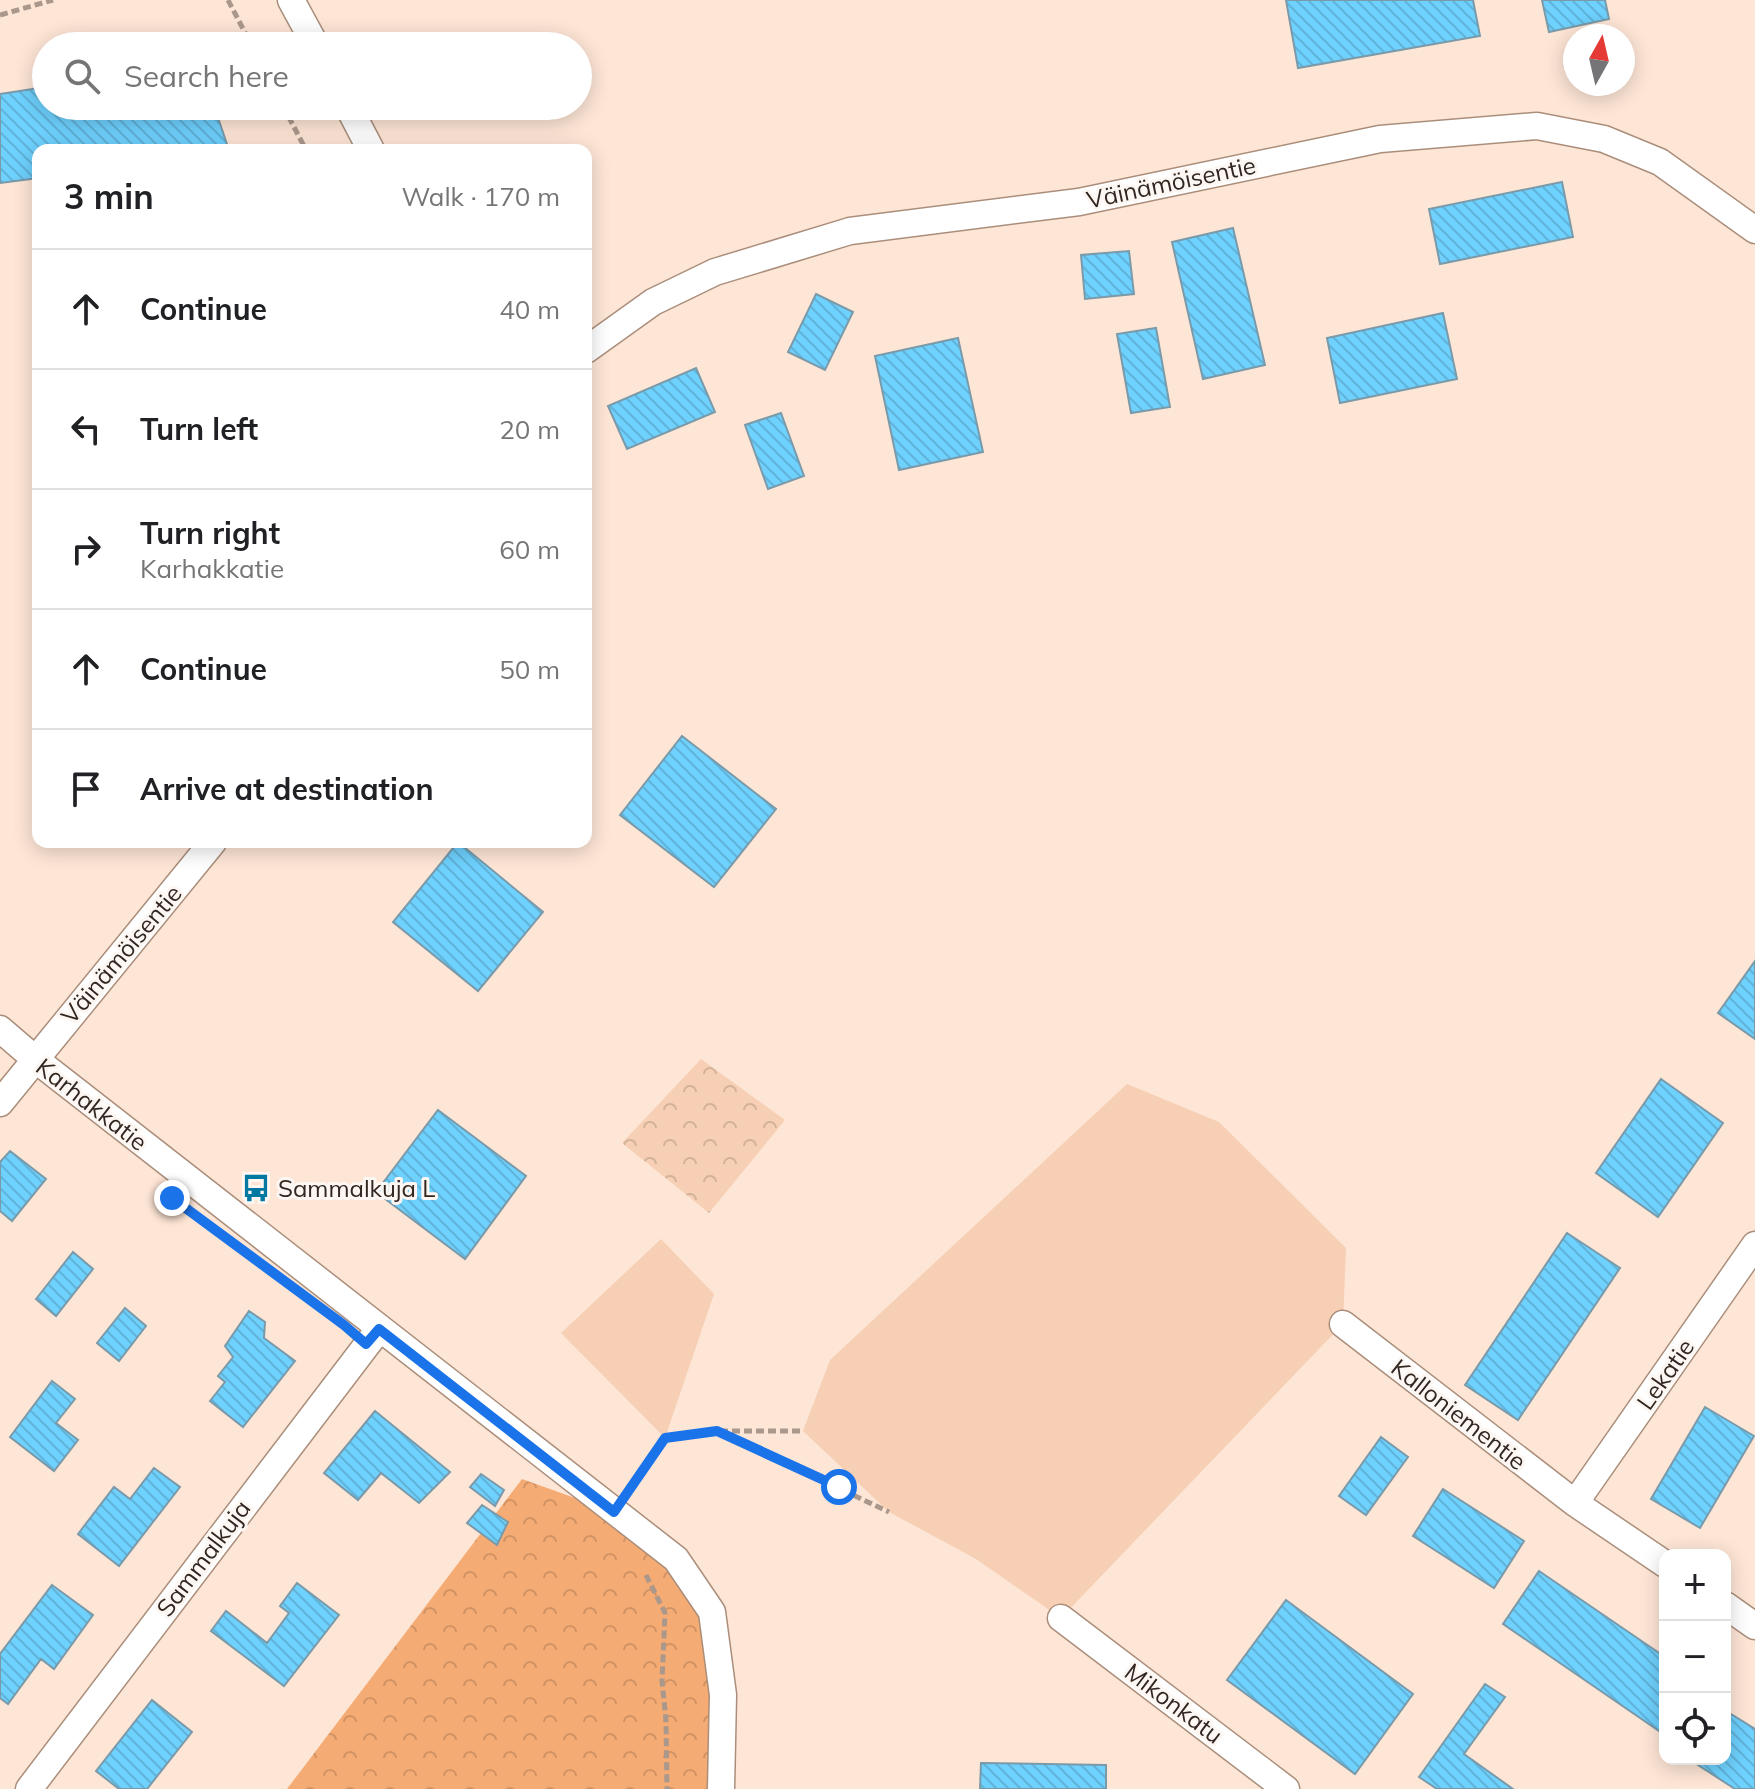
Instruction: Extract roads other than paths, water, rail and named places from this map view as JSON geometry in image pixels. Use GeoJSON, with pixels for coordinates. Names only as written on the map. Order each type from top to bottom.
{"type":"FeatureCollection","features":[{"type":"Feature","properties":{"kind":"street"},"geometry":{"type":"LineString","coordinates":[[291,0],[308,32]]}},
{"type":"Feature","properties":{"kind":"street"},"geometry":{"type":"LineString","coordinates":[[355,120],[368,144]]}},
{"type":"Feature","properties":{"kind":"street","name":"Väinämöisentie"},"geometry":{"type":"LineString","coordinates":[[592,346],[653,302],[715,272],[850,231],[1079,202],[1380,139],[1537,126],[1604,139],[1660,162],[1755,230]]}},
{"type":"Feature","properties":{"kind":"street","name":"Väinämöisentie"},"geometry":{"type":"LineString","coordinates":[[0,1103],[208,848]]}},
{"type":"Feature","properties":{"kind":"street","name":"Karhakkatie"},"geometry":{"type":"LineString","coordinates":[[0,1029],[676,1559],[712,1612],[723,1695],[721,1789]]}},
{"type":"Feature","properties":{"kind":"street","name":"Lekatie"},"geometry":{"type":"LineString","coordinates":[[1575,1503],[1755,1245]]}},
{"type":"Feature","properties":{"kind":"street","name":"Kalloniementie"},"geometry":{"type":"LineString","coordinates":[[1343,1324],[1575,1503],[1659,1560]]}},
{"type":"Feature","properties":{"kind":"street","name":"Sammalkuja"},"geometry":{"type":"LineString","coordinates":[[29,1789],[379,1329]]}},
{"type":"Feature","properties":{"kind":"street"},"geometry":{"type":"LineString","coordinates":[[1731,1609],[1755,1626]]}},
{"type":"Feature","properties":{"kind":"street","name":"Mikonkatu"},"geometry":{"type":"LineString","coordinates":[[1061,1618],[1286,1789]]}},
{"type":"Feature","properties":{"kind":"place","name":"Sammalkuja L"},"geometry":{"type":"Point","coordinates":[256,1188]}}]}
